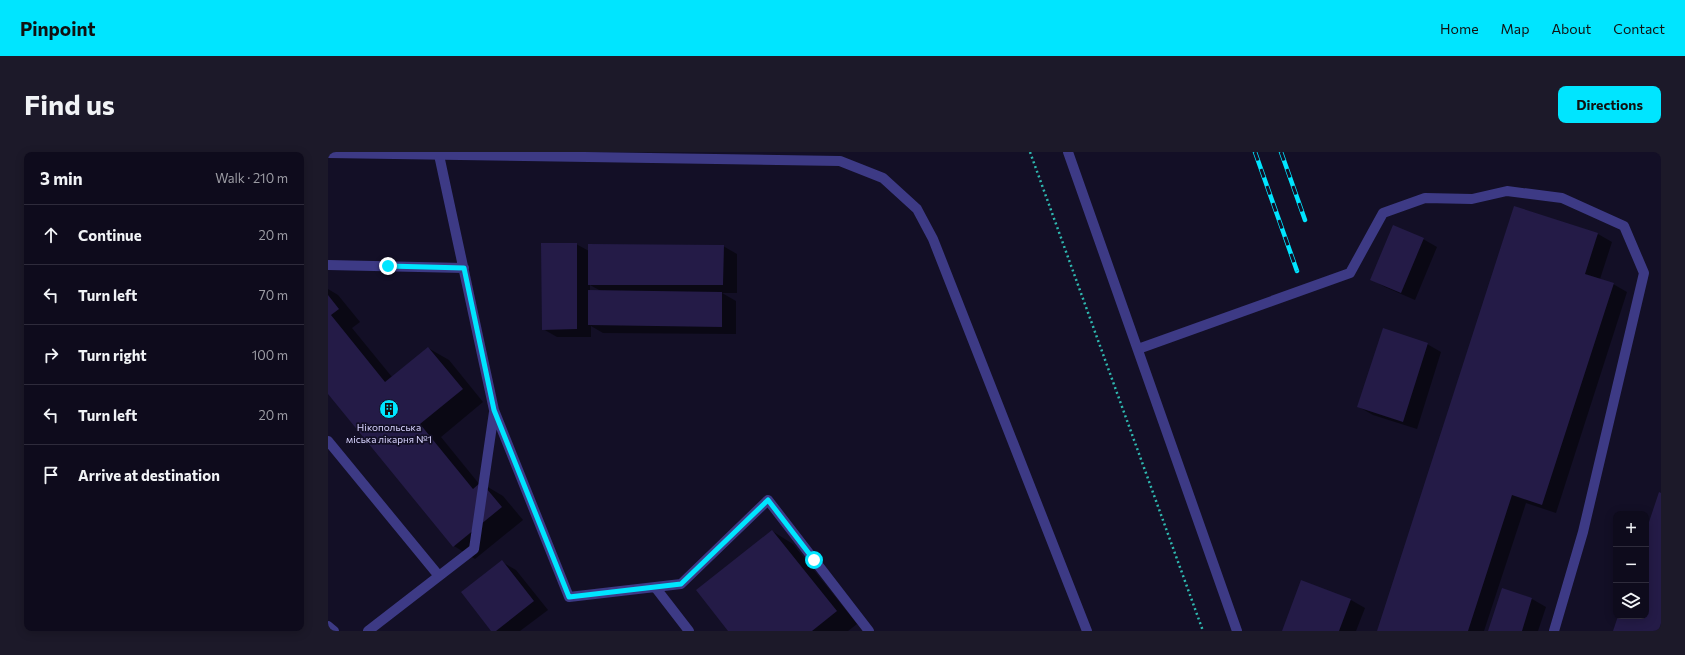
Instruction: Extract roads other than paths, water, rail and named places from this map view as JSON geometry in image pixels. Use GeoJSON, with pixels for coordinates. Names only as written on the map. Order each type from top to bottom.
{"type":"FeatureCollection","features":[{"type":"Feature","properties":{"kind":"street"},"geometry":{"type":"LineString","coordinates":[[1068,152],[1237,631]]}},
{"type":"Feature","properties":{"kind":"street"},"geometry":{"type":"LineString","coordinates":[[328,153],[840,161],[883,178],[917,209],[933,239],[1087,631]]}},
{"type":"Feature","properties":{"kind":"street"},"geometry":{"type":"LineString","coordinates":[[439,155],[494,410],[569,597],[681,584],[768,500],[869,631]]}},
{"type":"Feature","properties":{"kind":"street"},"geometry":{"type":"LineString","coordinates":[[1138,350],[1350,273],[1383,213],[1425,198],[1472,199],[1507,191],[1562,198],[1624,226],[1644,273],[1583,532],[1554,631]]}},
{"type":"Feature","properties":{"kind":"street"},"geometry":{"type":"LineString","coordinates":[[328,265],[464,268]]}},
{"type":"Feature","properties":{"kind":"street"},"geometry":{"type":"LineString","coordinates":[[368,631],[474,548],[494,410]]}},
{"type":"Feature","properties":{"kind":"street"},"geometry":{"type":"LineString","coordinates":[[328,441],[439,576]]}},
{"type":"Feature","properties":{"kind":"street"},"geometry":{"type":"LineString","coordinates":[[656,587],[689,631]]}},
{"type":"Feature","properties":{"kind":"street"},"geometry":{"type":"LineString","coordinates":[[328,626],[334,631]]}},
{"type":"Feature","properties":{"kind":"railway"},"geometry":{"type":"LineString","coordinates":[[1255,152],[1297,271]]}},
{"type":"Feature","properties":{"kind":"railway"},"geometry":{"type":"LineString","coordinates":[[1281,152],[1305,220]]}},
{"type":"Feature","properties":{"kind":"place","name":"Нікопольська міська лікарня №1"},"geometry":{"type":"Point","coordinates":[389,409]}}]}
